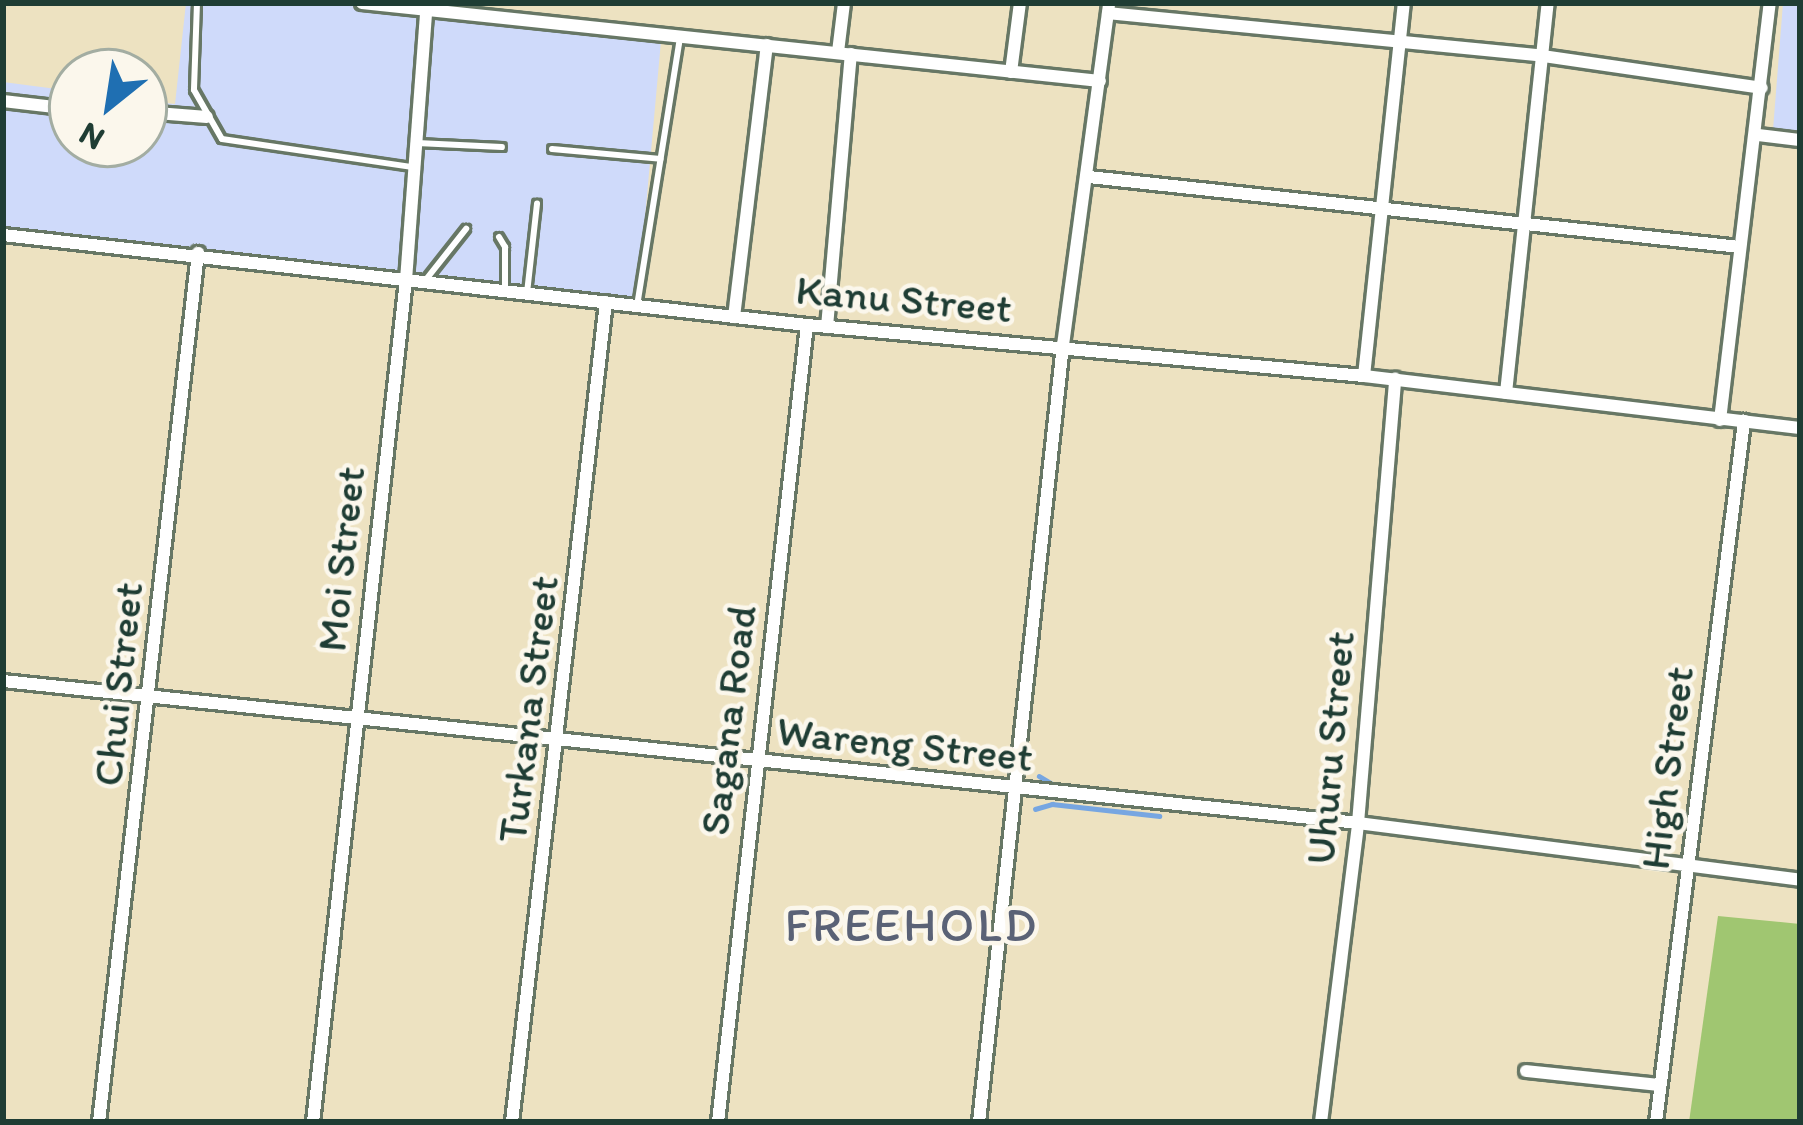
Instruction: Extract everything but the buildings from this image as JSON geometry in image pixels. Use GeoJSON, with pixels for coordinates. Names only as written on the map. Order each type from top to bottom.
{"type":"FeatureCollection","features":[{"type":"Feature","properties":{"kind":"street"},"geometry":{"type":"LineString","coordinates":[[362,3],[426,6],[1100,81]]}},
{"type":"Feature","properties":{"kind":"street"},"geometry":{"type":"LineString","coordinates":[[827,327],[844,3]]}},
{"type":"Feature","properties":{"kind":"street"},"geometry":{"type":"LineString","coordinates":[[1011,72],[1020,3]]}},
{"type":"Feature","properties":{"kind":"street"},"geometry":{"type":"LineString","coordinates":[[1364,376],[1404,3]]}},
{"type":"Feature","properties":{"kind":"street"},"geometry":{"type":"LineString","coordinates":[[1506,393],[1549,3]]}},
{"type":"Feature","properties":{"kind":"street"},"geometry":{"type":"LineString","coordinates":[[1720,420],[1758,135],[1770,3]]}},
{"type":"Feature","properties":{"kind":"street","name":"Moi Street"},"geometry":{"type":"LineString","coordinates":[[313,1122],[406,280],[426,6]]}},
{"type":"Feature","properties":{"kind":"street"},"geometry":{"type":"LineString","coordinates":[[979,1122],[1063,345],[1108,8],[1543,56],[1762,88]]}},
{"type":"Feature","properties":{"kind":"street"},"geometry":{"type":"LineString","coordinates":[[734,317],[766,45]]}},
{"type":"Feature","properties":{"kind":"street"},"geometry":{"type":"LineString","coordinates":[[3,101],[48,106]]}},
{"type":"Feature","properties":{"kind":"street"},"geometry":{"type":"LineString","coordinates":[[168,114],[207,117]]}},
{"type":"Feature","properties":{"kind":"street"},"geometry":{"type":"LineString","coordinates":[[1758,135],[1800,140]]}},
{"type":"Feature","properties":{"kind":"street"},"geometry":{"type":"LineString","coordinates":[[1089,177],[1740,248]]}},
{"type":"Feature","properties":{"kind":"street"},"geometry":{"type":"LineString","coordinates":[[3,250],[4,235]]}},
{"type":"Feature","properties":{"kind":"street","name":"Kanu Street"},"geometry":{"type":"LineString","coordinates":[[4,235],[198,253],[807,325],[1395,379],[1800,428]]}},
{"type":"Feature","properties":{"kind":"street","name":"Chui Street"},"geometry":{"type":"LineString","coordinates":[[99,1122],[198,253]]}},
{"type":"Feature","properties":{"kind":"street","name":"Turkana Street"},"geometry":{"type":"LineString","coordinates":[[512,1122],[560,739],[606,302]]}},
{"type":"Feature","properties":{"kind":"street","name":"Sagana Road"},"geometry":{"type":"LineString","coordinates":[[718,1122],[807,325]]}},
{"type":"Feature","properties":{"kind":"street","name":"Uhuru Street"},"geometry":{"type":"LineString","coordinates":[[1321,1122],[1358,823],[1395,379]]}},
{"type":"Feature","properties":{"kind":"street","name":"High Street"},"geometry":{"type":"LineString","coordinates":[[1655,1122],[1744,422]]}},
{"type":"Feature","properties":{"kind":"street","name":"Wareng Street"},"geometry":{"type":"LineString","coordinates":[[3,681],[1358,823],[1800,880]]}},
{"type":"Feature","properties":{"kind":"street"},"geometry":{"type":"LineString","coordinates":[[1526,1071],[1660,1085]]}},
{"type":"Feature","properties":{"kind":"lane"},"geometry":{"type":"LineString","coordinates":[[197,3],[194,89],[222,139],[411,167]]}},
{"type":"Feature","properties":{"kind":"lane"},"geometry":{"type":"LineString","coordinates":[[637,305],[681,36]]}},
{"type":"Feature","properties":{"kind":"lane"},"geometry":{"type":"LineString","coordinates":[[414,142],[502,147]]}},
{"type":"Feature","properties":{"kind":"lane"},"geometry":{"type":"LineString","coordinates":[[552,149],[661,160]]}},
{"type":"Feature","properties":{"kind":"lane"},"geometry":{"type":"LineString","coordinates":[[527,293],[537,204]]}},
{"type":"Feature","properties":{"kind":"lane"},"geometry":{"type":"LineString","coordinates":[[424,282],[466,230]]}},
{"type":"Feature","properties":{"kind":"lane"},"geometry":{"type":"LineString","coordinates":[[499,237],[505,247],[505,291]]}},
{"type":"Feature","properties":{"kind":"shaded area"},"geometry":{"type":"Polygon","coordinates":[[[186,3],[390,3],[662,30],[637,306],[3,234],[3,82],[48,88],[48,168],[168,168],[168,103],[175,104],[186,3]]]}},
{"type":"Feature","properties":{"kind":"shaded area"},"geometry":{"type":"Polygon","coordinates":[[[1783,3],[1800,3],[1800,132],[1773,130],[1783,3]]]}},
{"type":"Feature","properties":{"kind":"green space"},"geometry":{"type":"Polygon","coordinates":[[[1718,916],[1800,924],[1800,1122],[1689,1122],[1718,916]]]}},
{"type":"Feature","properties":{"kind":"waterway"},"geometry":{"type":"LineString","coordinates":[[1039,776],[1054,785]]}},
{"type":"Feature","properties":{"kind":"waterway"},"geometry":{"type":"LineString","coordinates":[[1035,809],[1052,804],[1159,816]]}},
{"type":"Feature","properties":{"kind":"district","name":"FREEHOLD"},"geometry":{"type":"Point","coordinates":[912,925]}}]}
